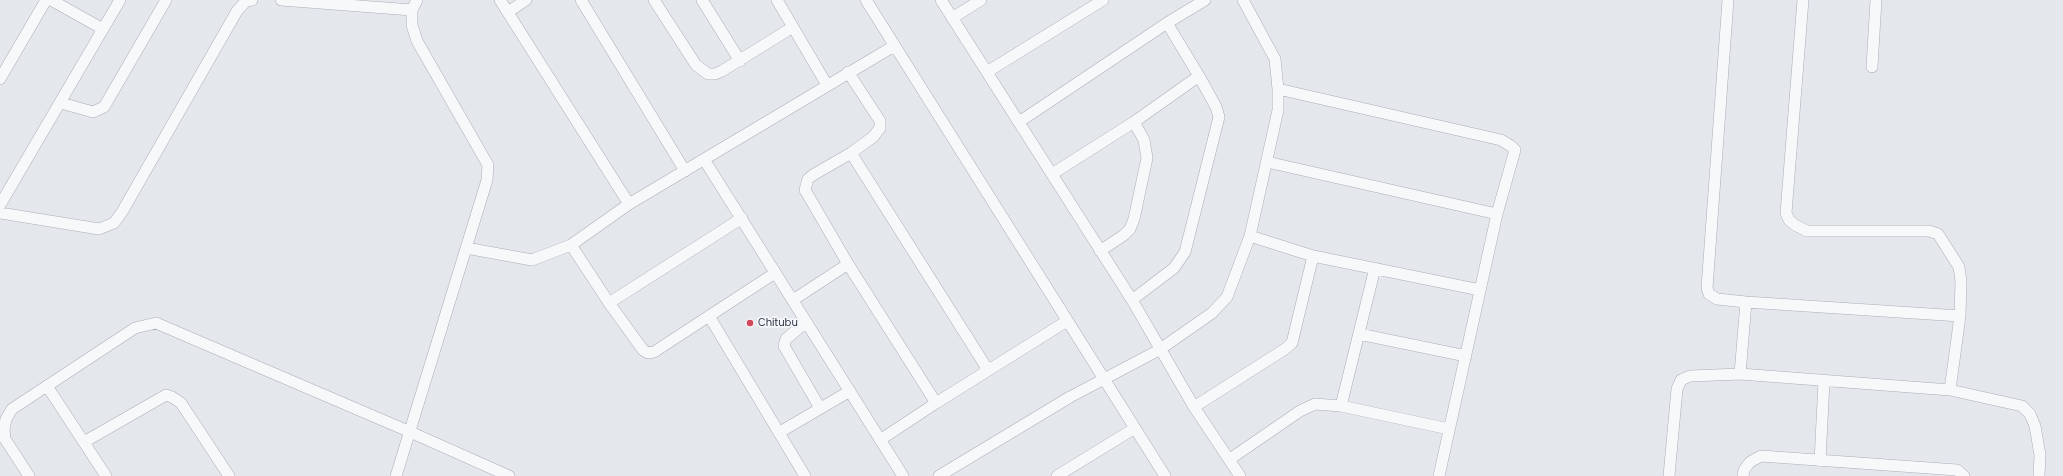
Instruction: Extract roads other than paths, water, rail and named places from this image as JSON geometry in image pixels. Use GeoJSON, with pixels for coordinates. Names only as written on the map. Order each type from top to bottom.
{"type":"FeatureCollection","features":[{"type":"Feature","properties":{"kind":"street"},"geometry":{"type":"LineString","coordinates":[[0,80],[46,0]]}},
{"type":"Feature","properties":{"kind":"street"},"geometry":{"type":"LineString","coordinates":[[51,0],[103,29]]}},
{"type":"Feature","properties":{"kind":"street"},"geometry":{"type":"LineString","coordinates":[[0,206],[120,0]]}},
{"type":"Feature","properties":{"kind":"street"},"geometry":{"type":"LineString","coordinates":[[61,103],[93,112],[104,107],[166,0]]}},
{"type":"Feature","properties":{"kind":"street"},"geometry":{"type":"LineString","coordinates":[[0,213],[100,229],[114,223],[122,212],[236,11],[248,0]]}},
{"type":"Feature","properties":{"kind":"street"},"geometry":{"type":"LineString","coordinates":[[281,0],[412,10]]}},
{"type":"Feature","properties":{"kind":"street"},"geometry":{"type":"LineString","coordinates":[[396,476],[408,431],[487,180],[488,165],[416,41],[412,25],[412,10],[417,0]]}},
{"type":"Feature","properties":{"kind":"street"},"geometry":{"type":"LineString","coordinates":[[500,0],[629,204]]}},
{"type":"Feature","properties":{"kind":"street"},"geometry":{"type":"LineString","coordinates":[[508,12],[526,0]]}},
{"type":"Feature","properties":{"kind":"street"},"geometry":{"type":"LineString","coordinates":[[581,0],[685,171]]}},
{"type":"Feature","properties":{"kind":"street"},"geometry":{"type":"LineString","coordinates":[[654,0],[696,65],[708,74],[715,74],[740,61],[793,27]]}},
{"type":"Feature","properties":{"kind":"street"},"geometry":{"type":"LineString","coordinates":[[702,0],[740,61]]}},
{"type":"Feature","properties":{"kind":"street"},"geometry":{"type":"LineString","coordinates":[[777,0],[827,85]]}},
{"type":"Feature","properties":{"kind":"street"},"geometry":{"type":"LineString","coordinates":[[866,0],[1165,476]]}},
{"type":"Feature","properties":{"kind":"street"},"geometry":{"type":"LineString","coordinates":[[941,0],[1132,300],[1159,350],[1194,407],[1240,476]]}},
{"type":"Feature","properties":{"kind":"street"},"geometry":{"type":"LineString","coordinates":[[952,18],[981,0]]}},
{"type":"Feature","properties":{"kind":"street"},"geometry":{"type":"LineString","coordinates":[[987,72],[1103,0]]}},
{"type":"Feature","properties":{"kind":"street"},"geometry":{"type":"LineString","coordinates":[[1019,122],[1167,23],[1205,0]]}},
{"type":"Feature","properties":{"kind":"street"},"geometry":{"type":"LineString","coordinates":[[939,476],[1070,397],[1159,350],[1212,313],[1227,297],[1250,236],[1278,110],[1278,89],[1275,59],[1243,0]]}},
{"type":"Feature","properties":{"kind":"street"},"geometry":{"type":"LineString","coordinates":[[1728,0],[1707,288],[1709,294],[1717,299],[1746,302],[1960,316]]}},
{"type":"Feature","properties":{"kind":"street"},"geometry":{"type":"LineString","coordinates":[[1803,0],[1786,213],[1789,220],[1807,230],[1929,232],[1938,234],[1959,267],[1960,316],[1950,390]]}},
{"type":"Feature","properties":{"kind":"street"},"geometry":{"type":"LineString","coordinates":[[1872,67],[1876,0]]}},
{"type":"Feature","properties":{"kind":"street"},"geometry":{"type":"LineString","coordinates":[[1132,300],[1174,268],[1185,252],[1219,117],[1216,107],[1199,76],[1167,23]]}},
{"type":"Feature","properties":{"kind":"street"},"geometry":{"type":"LineString","coordinates":[[466,248],[532,260],[572,245],[629,204],[705,161],[848,72],[894,46]]}},
{"type":"Feature","properties":{"kind":"street"},"geometry":{"type":"LineString","coordinates":[[848,72],[880,121],[880,128],[873,137],[808,179],[805,190],[848,264],[936,403]]}},
{"type":"Feature","properties":{"kind":"street"},"geometry":{"type":"LineString","coordinates":[[1052,174],[1134,122],[1199,76]]}},
{"type":"Feature","properties":{"kind":"street"},"geometry":{"type":"LineString","coordinates":[[1278,89],[1507,142],[1515,150],[1497,214],[1440,476]]}},
{"type":"Feature","properties":{"kind":"street"},"geometry":{"type":"LineString","coordinates":[[1100,251],[1124,235],[1130,229],[1134,219],[1147,158],[1144,140],[1134,122]]}},
{"type":"Feature","properties":{"kind":"street"},"geometry":{"type":"LineString","coordinates":[[851,152],[988,370]]}},
{"type":"Feature","properties":{"kind":"street"},"geometry":{"type":"LineString","coordinates":[[705,161],[903,476]]}},
{"type":"Feature","properties":{"kind":"street"},"geometry":{"type":"LineString","coordinates":[[1267,162],[1497,214]]}},
{"type":"Feature","properties":{"kind":"street"},"geometry":{"type":"LineString","coordinates":[[609,303],[742,218]]}},
{"type":"Feature","properties":{"kind":"street"},"geometry":{"type":"LineString","coordinates":[[1250,236],[1313,256],[1480,290]]}},
{"type":"Feature","properties":{"kind":"street"},"geometry":{"type":"LineString","coordinates":[[572,245],[609,303],[643,350],[648,353],[654,352],[775,273]]}},
{"type":"Feature","properties":{"kind":"street"},"geometry":{"type":"LineString","coordinates":[[1194,407],[1286,349],[1292,342],[1313,256]]}},
{"type":"Feature","properties":{"kind":"street"},"geometry":{"type":"LineString","coordinates":[[792,300],[848,264]]}},
{"type":"Feature","properties":{"kind":"street"},"geometry":{"type":"LineString","coordinates":[[1342,406],[1375,268]]}},
{"type":"Feature","properties":{"kind":"street"},"geometry":{"type":"LineString","coordinates":[[1740,374],[1746,302]]}},
{"type":"Feature","properties":{"kind":"street"},"geometry":{"type":"LineString","coordinates":[[709,316],[780,432],[805,476]]}},
{"type":"Feature","properties":{"kind":"street"},"geometry":{"type":"LineString","coordinates":[[880,440],[1067,321]]}},
{"type":"Feature","properties":{"kind":"street"},"geometry":{"type":"LineString","coordinates":[[806,322],[786,339],[784,346],[820,408]]}},
{"type":"Feature","properties":{"kind":"street"},"geometry":{"type":"LineString","coordinates":[[29,476],[6,439],[4,430],[6,419],[12,409],[135,328],[156,323],[509,476]]}},
{"type":"Feature","properties":{"kind":"street"},"geometry":{"type":"LineString","coordinates":[[1359,334],[1466,356]]}},
{"type":"Feature","properties":{"kind":"street"},"geometry":{"type":"LineString","coordinates":[[1669,476],[1677,389],[1682,380],[1690,376],[1740,374],[1950,390],[2022,406],[2030,414],[2035,426],[2040,455],[2039,476]]}},
{"type":"Feature","properties":{"kind":"street"},"geometry":{"type":"LineString","coordinates":[[1820,461],[1824,381]]}},
{"type":"Feature","properties":{"kind":"street"},"geometry":{"type":"LineString","coordinates":[[47,386],[106,476]]}},
{"type":"Feature","properties":{"kind":"street"},"geometry":{"type":"LineString","coordinates":[[780,432],[850,391]]}},
{"type":"Feature","properties":{"kind":"street"},"geometry":{"type":"LineString","coordinates":[[84,442],[166,396],[172,396],[181,403],[229,476]]}},
{"type":"Feature","properties":{"kind":"street"},"geometry":{"type":"LineString","coordinates":[[1230,459],[1308,406],[1316,404],[1342,406],[1449,429]]}},
{"type":"Feature","properties":{"kind":"street"},"geometry":{"type":"LineString","coordinates":[[1057,476],[1135,428]]}},
{"type":"Feature","properties":{"kind":"street"},"geometry":{"type":"LineString","coordinates":[[1743,476],[1744,470],[1750,462],[1761,456],[1957,470],[1964,476]]}},
{"type":"Feature","properties":{"kind":"place","name":"Chitubu"},"geometry":{"type":"Point","coordinates":[750,323]}}]}
